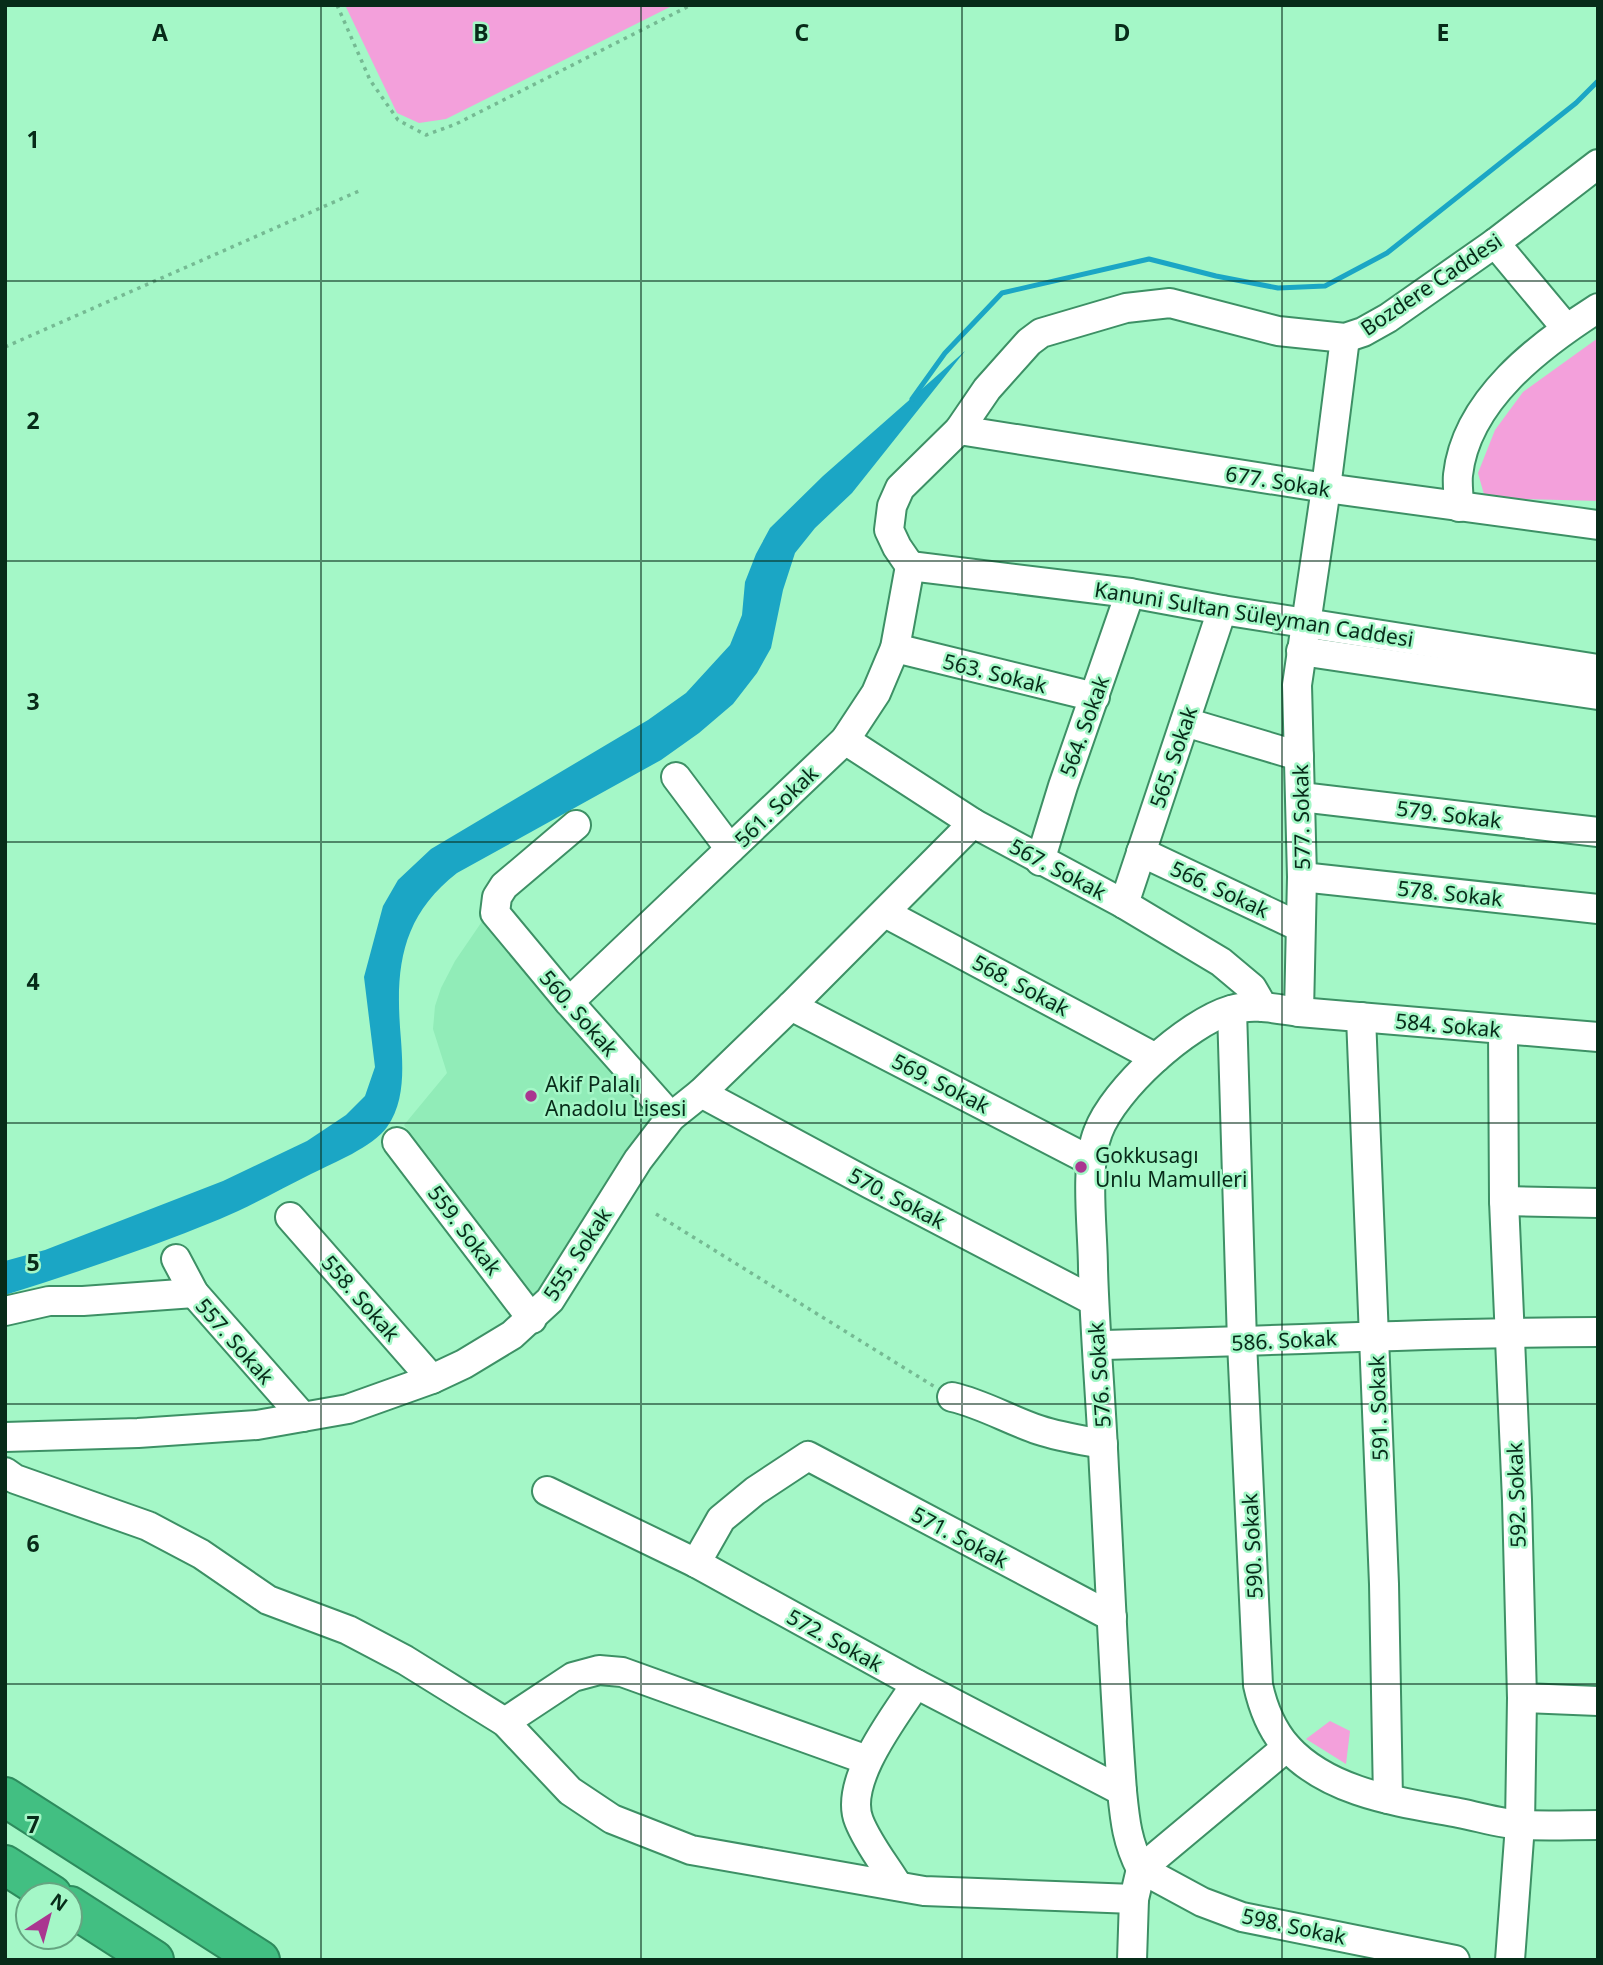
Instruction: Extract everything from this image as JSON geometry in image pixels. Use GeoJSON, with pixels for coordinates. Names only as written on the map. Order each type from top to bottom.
{"type":"FeatureCollection","features":[{"type":"Feature","properties":{"kind":"highway"},"geometry":{"type":"LineString","coordinates":[[5,1797],[260,1960]]}},
{"type":"Feature","properties":{"kind":"highway"},"geometry":{"type":"LineString","coordinates":[[5,1866],[29,1881]]}},
{"type":"Feature","properties":{"kind":"highway"},"geometry":{"type":"LineString","coordinates":[[84,1916],[154,1960]]}},
{"type":"Feature","properties":{"kind":"street","name":"Bozdere Caddesi"},"geometry":{"type":"LineString","coordinates":[[910,566],[889,530],[892,506],[900,488],[959,430],[987,389],[1029,342],[1041,333],[1126,308],[1170,303],[1278,331],[1345,338],[1388,318],[1495,243],[1598,164]]}},
{"type":"Feature","properties":{"kind":"street"},"geometry":{"type":"LineString","coordinates":[[1495,243],[1566,328]]}},
{"type":"Feature","properties":{"kind":"street"},"geometry":{"type":"LineString","coordinates":[[1459,507],[1458,474],[1474,425],[1516,370],[1566,328],[1598,308]]}},
{"type":"Feature","properties":{"kind":"street","name":"577. Sokak"},"geometry":{"type":"LineString","coordinates":[[1299,1012],[1302,877],[1297,685],[1345,338]]}},
{"type":"Feature","properties":{"kind":"street","name":"677. Sokak"},"geometry":{"type":"LineString","coordinates":[[959,430],[1326,488],[1598,525]]}},
{"type":"Feature","properties":{"kind":"street","name":"Kanuni Sultan Süleyman Caddesi"},"geometry":{"type":"LineString","coordinates":[[910,566],[1130,593],[1598,669]]}},
{"type":"Feature","properties":{"kind":"street","name":"561. Sokak"},"geometry":{"type":"LineString","coordinates":[[569,1002],[845,740],[876,693],[895,648],[910,566]]}},
{"type":"Feature","properties":{"kind":"street","name":"564. Sokak"},"geometry":{"type":"LineString","coordinates":[[1041,861],[1063,786],[1130,593]]}},
{"type":"Feature","properties":{"kind":"street","name":"565. Sokak"},"geometry":{"type":"LineString","coordinates":[[1124,904],[1222,610]]}},
{"type":"Feature","properties":{"kind":"street","name":"563. Sokak"},"geometry":{"type":"LineString","coordinates":[[895,648],[1095,697]]}},
{"type":"Feature","properties":{"kind":"street"},"geometry":{"type":"LineString","coordinates":[[1301,651],[1598,695]]}},
{"type":"Feature","properties":{"kind":"street"},"geometry":{"type":"LineString","coordinates":[[1185,722],[1299,755]]}},
{"type":"Feature","properties":{"kind":"street","name":"567. Sokak"},"geometry":{"type":"LineString","coordinates":[[845,740],[973,823],[1124,904],[1221,961],[1252,988],[1263,1007]]}},
{"type":"Feature","properties":{"kind":"street"},"geometry":{"type":"LineString","coordinates":[[676,777],[730,849]]}},
{"type":"Feature","properties":{"kind":"street","name":"579. Sokak"},"geometry":{"type":"LineString","coordinates":[[1301,797],[1598,832]]}},
{"type":"Feature","properties":{"kind":"street","name":"555. Sokak"},"geometry":{"type":"LineString","coordinates":[[5,1437],[164,1432],[257,1425],[348,1409],[432,1379],[464,1364],[512,1335],[550,1300],[638,1160],[671,1117],[701,1093],[791,1006],[973,823]]}},
{"type":"Feature","properties":{"kind":"street","name":"560. Sokak"},"geometry":{"type":"LineString","coordinates":[[576,825],[504,887],[495,906],[499,920],[671,1117]]}},
{"type":"Feature","properties":{"kind":"street","name":"566. Sokak"},"geometry":{"type":"LineString","coordinates":[[1141,852],[1300,926]]}},
{"type":"Feature","properties":{"kind":"street","name":"578. Sokak"},"geometry":{"type":"LineString","coordinates":[[1302,877],[1598,909]]}},
{"type":"Feature","properties":{"kind":"street","name":"568. Sokak"},"geometry":{"type":"LineString","coordinates":[[885,913],[1156,1058]]}},
{"type":"Feature","properties":{"kind":"street","name":"569. Sokak"},"geometry":{"type":"LineString","coordinates":[[791,1006],[1091,1161]]}},
{"type":"Feature","properties":{"kind":"street","name":"576. Sokak"},"geometry":{"type":"LineString","coordinates":[[1141,1869],[1131,1850],[1122,1791],[1094,1301],[1091,1161],[1097,1133],[1118,1098],[1156,1058],[1188,1032],[1208,1019],[1232,1010],[1263,1007],[1299,1012]]}},
{"type":"Feature","properties":{"kind":"street","name":"590. Sokak"},"geometry":{"type":"LineString","coordinates":[[1232,1010],[1242,1342],[1258,1685],[1271,1725],[1287,1747],[1313,1769],[1331,1779],[1388,1799],[1520,1825],[1598,1825]]}},
{"type":"Feature","properties":{"kind":"street","name":"584. Sokak"},"geometry":{"type":"LineString","coordinates":[[1299,1012],[1598,1037]]}},
{"type":"Feature","properties":{"kind":"street","name":"591. Sokak"},"geometry":{"type":"LineString","coordinates":[[1361,1017],[1384,1584],[1388,1799]]}},
{"type":"Feature","properties":{"kind":"street","name":"592. Sokak"},"geometry":{"type":"LineString","coordinates":[[1503,1030],[1504,1201],[1522,1699],[1520,1825],[1510,1960]]}},
{"type":"Feature","properties":{"kind":"street","name":"570. Sokak"},"geometry":{"type":"LineString","coordinates":[[701,1093],[1094,1301]]}},
{"type":"Feature","properties":{"kind":"street","name":"559. Sokak"},"geometry":{"type":"LineString","coordinates":[[397,1142],[532,1319]]}},
{"type":"Feature","properties":{"kind":"street"},"geometry":{"type":"LineString","coordinates":[[1504,1201],[1598,1203]]}},
{"type":"Feature","properties":{"kind":"street","name":"558. Sokak"},"geometry":{"type":"LineString","coordinates":[[290,1217],[432,1379]]}},
{"type":"Feature","properties":{"kind":"street","name":"557. Sokak"},"geometry":{"type":"LineString","coordinates":[[176,1259],[194,1293],[303,1417]]}},
{"type":"Feature","properties":{"kind":"street"},"geometry":{"type":"LineString","coordinates":[[5,1311],[49,1301],[194,1293]]}},
{"type":"Feature","properties":{"kind":"street","name":"586. Sokak"},"geometry":{"type":"LineString","coordinates":[[1097,1345],[1242,1342],[1375,1335],[1598,1332]]}},
{"type":"Feature","properties":{"kind":"street"},"geometry":{"type":"LineString","coordinates":[[952,1397],[975,1402],[1038,1430],[1103,1444]]}},
{"type":"Feature","properties":{"kind":"street","name":"571. Sokak"},"geometry":{"type":"LineString","coordinates":[[696,1563],[721,1519],[755,1491],[808,1457],[1112,1617]]}},
{"type":"Feature","properties":{"kind":"street"},"geometry":{"type":"LineString","coordinates":[[5,1472],[15,1479],[148,1526],[201,1554],[268,1600],[348,1630],[405,1660],[505,1722],[570,1791],[612,1819],[691,1850],[924,1891],[1134,1899]]}},
{"type":"Feature","properties":{"kind":"street","name":"572. Sokak"},"geometry":{"type":"LineString","coordinates":[[547,1490],[696,1563],[916,1684],[1122,1791]]}},
{"type":"Feature","properties":{"kind":"street"},"geometry":{"type":"LineString","coordinates":[[505,1722],[573,1677],[599,1670],[622,1672],[867,1760]]}},
{"type":"Feature","properties":{"kind":"street"},"geometry":{"type":"LineString","coordinates":[[898,1886],[858,1819],[858,1788],[867,1760],[916,1684]]}},
{"type":"Feature","properties":{"kind":"street"},"geometry":{"type":"LineString","coordinates":[[1522,1699],[1598,1701]]}},
{"type":"Feature","properties":{"kind":"street"},"geometry":{"type":"LineString","coordinates":[[1132,1960],[1134,1899],[1141,1869],[1287,1747]]}},
{"type":"Feature","properties":{"kind":"street","name":"598. Sokak"},"geometry":{"type":"LineString","coordinates":[[1141,1869],[1202,1902],[1242,1917],[1455,1960]]}},
{"type":"Feature","properties":{"kind":"street"},"geometry":{"type":"LineString","coordinates":[[84,1918],[143,1960]]}},
{"type":"Feature","properties":{"kind":"path"},"geometry":{"type":"LineString","coordinates":[[337,5],[370,80],[398,120],[426,135],[456,124],[691,5]]}},
{"type":"Feature","properties":{"kind":"path"},"geometry":{"type":"LineString","coordinates":[[5,347],[359,191]]}},
{"type":"Feature","properties":{"kind":"path"},"geometry":{"type":"LineString","coordinates":[[656,1214],[952,1397]]}},
{"type":"Feature","properties":{"kind":"shaded area"},"geometry":{"type":"Polygon","coordinates":[[[345,5],[674,5],[446,119],[419,123],[397,113],[345,5]]]}},
{"type":"Feature","properties":{"kind":"shaded area"},"geometry":{"type":"Polygon","coordinates":[[[1598,338],[1598,501],[1485,498],[1478,473],[1495,430],[1523,392],[1598,338]]]}},
{"type":"Feature","properties":{"kind":"shaded area","name":"Akif Palalı Anadolu Lisesi"},"geometry":{"type":"Polygon","coordinates":[[[483,920],[654,1120],[534,1304],[404,1125],[447,1073],[433,1029],[435,1006],[455,961],[483,920]]]}},
{"type":"Feature","properties":{"kind":"shaded area"},"geometry":{"type":"Polygon","coordinates":[[[1330,1721],[1350,1731],[1346,1764],[1306,1739],[1330,1721]]]}},
{"type":"Feature","properties":{"kind":"water"},"geometry":{"type":"Polygon","coordinates":[[[965,351],[852,493],[815,528],[795,553],[783,590],[771,648],[757,673],[733,704],[661,760],[457,873],[438,890],[423,909],[412,928],[401,969],[400,1096],[393,1117],[381,1134],[352,1154],[220,1219],[114,1259],[5,1295],[5,1261],[45,1250],[223,1181],[307,1141],[346,1115],[365,1096],[375,1067],[364,977],[383,906],[398,880],[431,849],[648,720],[686,693],[730,645],[742,615],[745,582],[770,528],[823,476],[965,351]]]}},
{"type":"Feature","properties":{"kind":"waterway"},"geometry":{"type":"LineString","coordinates":[[912,399],[945,353],[1002,293],[1149,259],[1278,288],[1325,286],[1387,253],[1576,103],[1598,81]]}},
{"type":"Feature","properties":{"kind":"place","name":"Akif Palalı Anadolu Lisesi"},"geometry":{"type":"Point","coordinates":[531,1096]}},
{"type":"Feature","properties":{"kind":"place","name":"Gokkusagı Unlu Mamulleri"},"geometry":{"type":"Point","coordinates":[1081,1167]}}]}
